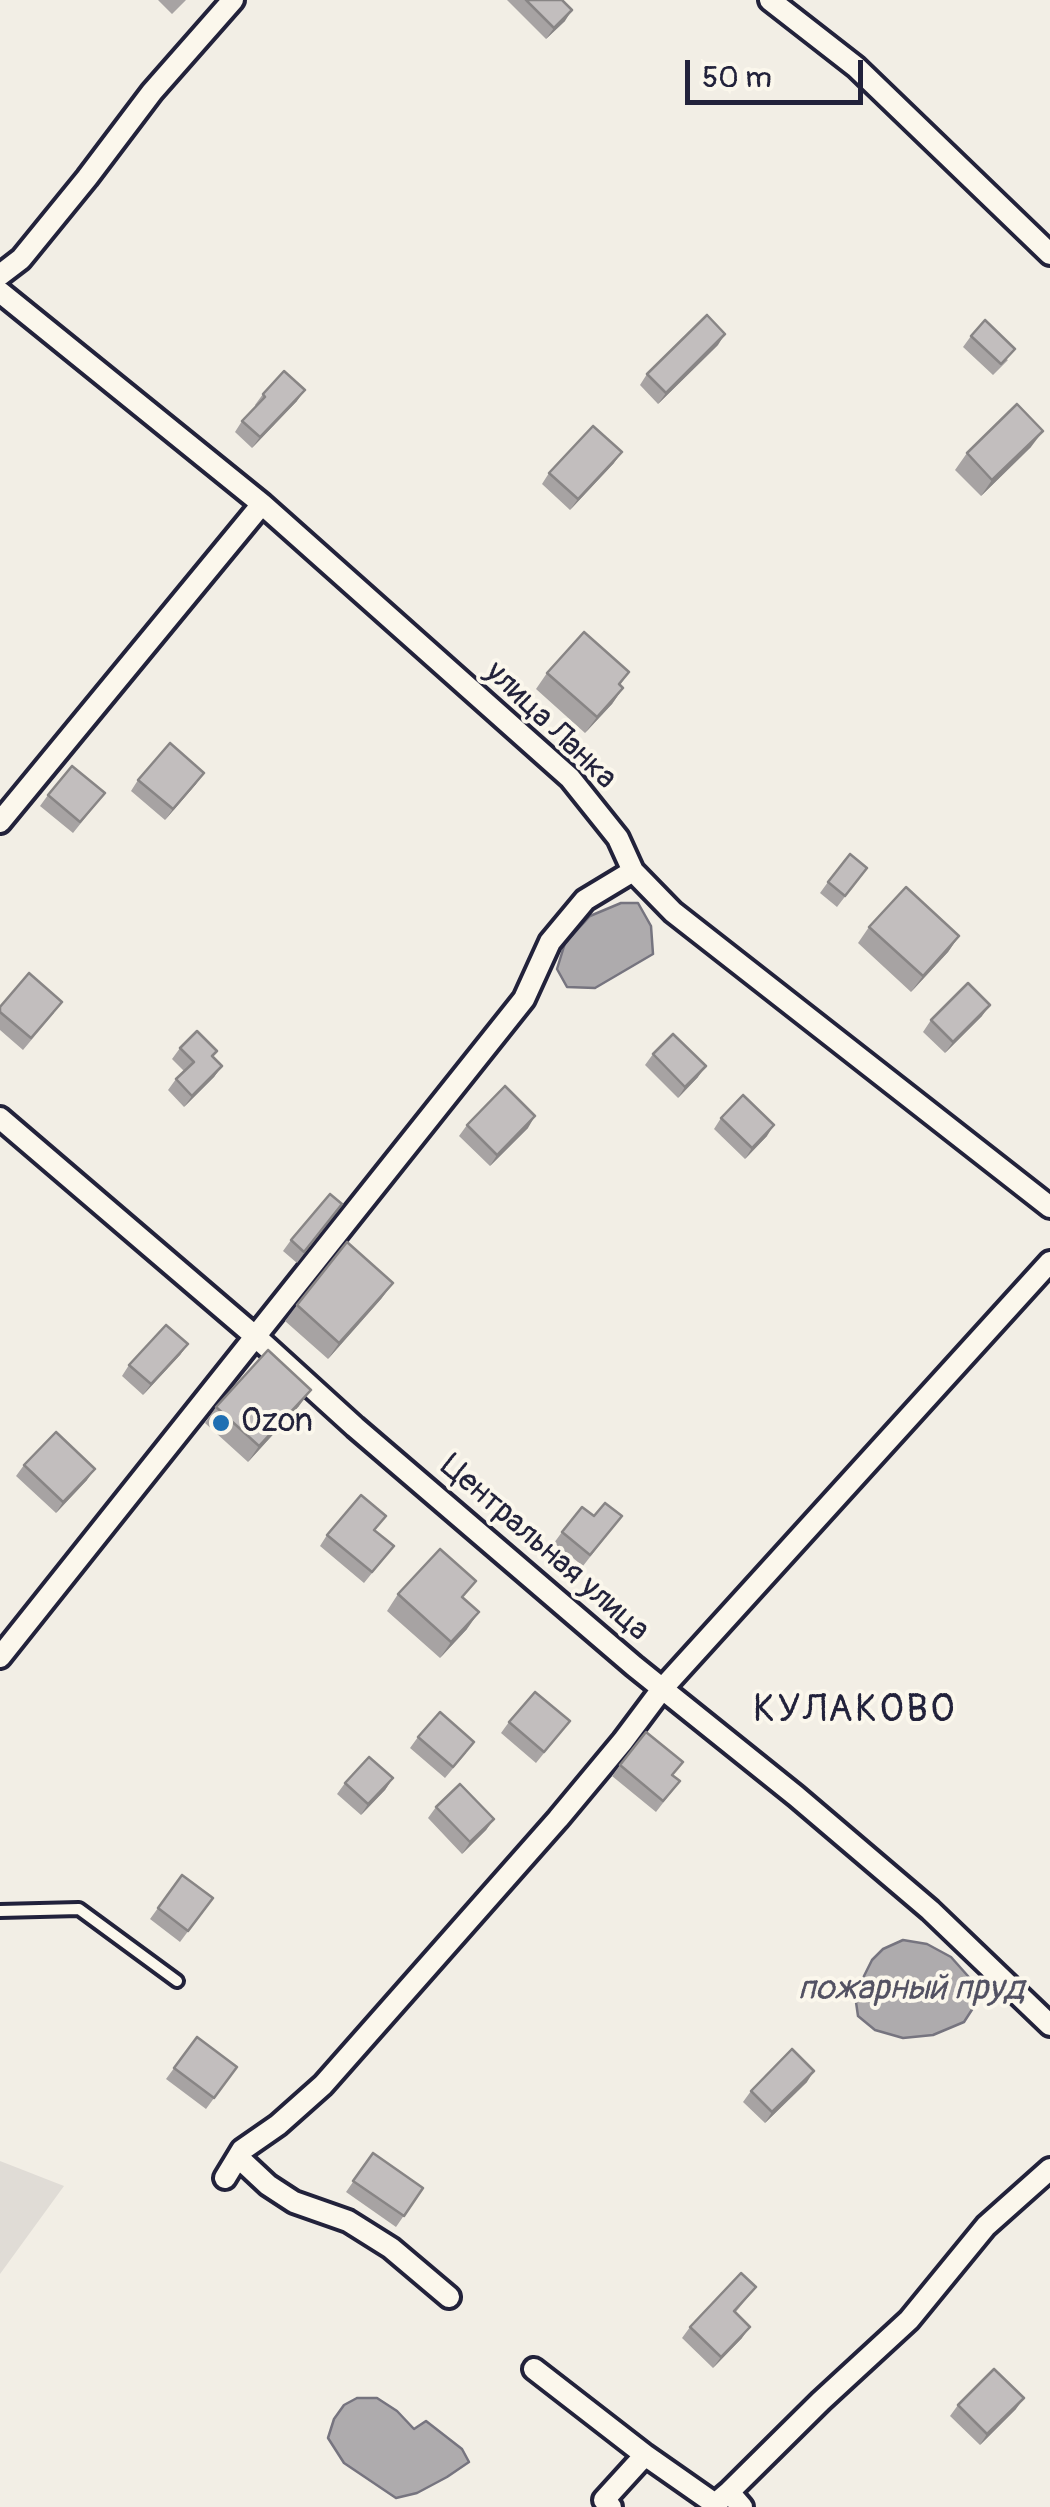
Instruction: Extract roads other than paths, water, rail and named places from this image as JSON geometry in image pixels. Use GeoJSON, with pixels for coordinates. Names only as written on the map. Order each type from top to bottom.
{"type":"FeatureCollection","features":[{"type":"Feature","properties":{"kind":"street"},"geometry":{"type":"LineString","coordinates":[[0,275],[21,259],[152,92],[234,0]]}},
{"type":"Feature","properties":{"kind":"street"},"geometry":{"type":"LineString","coordinates":[[770,0],[856,67],[1050,254]]}},
{"type":"Feature","properties":{"kind":"street","name":"улица Ланка"},"geometry":{"type":"LineString","coordinates":[[0,292],[262,504],[570,778],[618,838],[633,871],[673,912],[1050,1207]]}},
{"type":"Feature","properties":{"kind":"street"},"geometry":{"type":"LineString","coordinates":[[0,822],[262,504]]}},
{"type":"Feature","properties":{"kind":"street"},"geometry":{"type":"LineString","coordinates":[[0,1657],[524,999],[550,942],[585,900],[633,871]]}},
{"type":"Feature","properties":{"kind":"street","name":"Центральная улица"},"geometry":{"type":"LineString","coordinates":[[0,1118],[662,1689],[930,1910],[1050,2025]]}},
{"type":"Feature","properties":{"kind":"street"},"geometry":{"type":"LineString","coordinates":[[225,2178],[242,2150],[278,2125],[323,2085],[558,1819],[662,1689],[1050,1262]]}},
{"type":"Feature","properties":{"kind":"street"},"geometry":{"type":"LineString","coordinates":[[238,2157],[268,2185],[294,2202],[348,2221],[391,2248],[449,2297]]}},
{"type":"Feature","properties":{"kind":"street"},"geometry":{"type":"LineString","coordinates":[[534,2369],[715,2504],[735,2500],[821,2401],[910,2320],[986,2226],[1050,2169]]}},
{"type":"Feature","properties":{"kind":"street"},"geometry":{"type":"LineString","coordinates":[[611,2507],[604,2500],[645,2455]]}},
{"type":"Feature","properties":{"kind":"lane"},"geometry":{"type":"LineString","coordinates":[[0,1911],[79,1909],[177,1982]]}},
{"type":"Feature","properties":{"kind":"water"},"geometry":{"type":"Polygon","coordinates":[[[621,903],[638,903],[651,926],[653,954],[595,988],[567,987],[557,969],[565,943],[590,916],[621,903]]]}},
{"type":"Feature","properties":{"kind":"water","name":"пожарный пруд"},"geometry":{"type":"Polygon","coordinates":[[[903,1940],[927,1944],[951,1957],[975,1984],[975,2005],[964,2022],[933,2035],[903,2038],[875,2030],[858,2016],[859,1986],[872,1960],[883,1949],[903,1940]]]}},
{"type":"Feature","properties":{"kind":"water"},"geometry":{"type":"Polygon","coordinates":[[[357,2398],[377,2398],[414,2429],[426,2421],[462,2449],[469,2462],[417,2493],[396,2498],[344,2463],[328,2438],[344,2405],[357,2398]]]}},
{"type":"Feature","properties":{"kind":"place","name":"Ozon"},"geometry":{"type":"Point","coordinates":[221,1423]}},
{"type":"Feature","properties":{"kind":"district","name":"КУЛАКОВО"},"geometry":{"type":"Point","coordinates":[855,1711]}}]}
